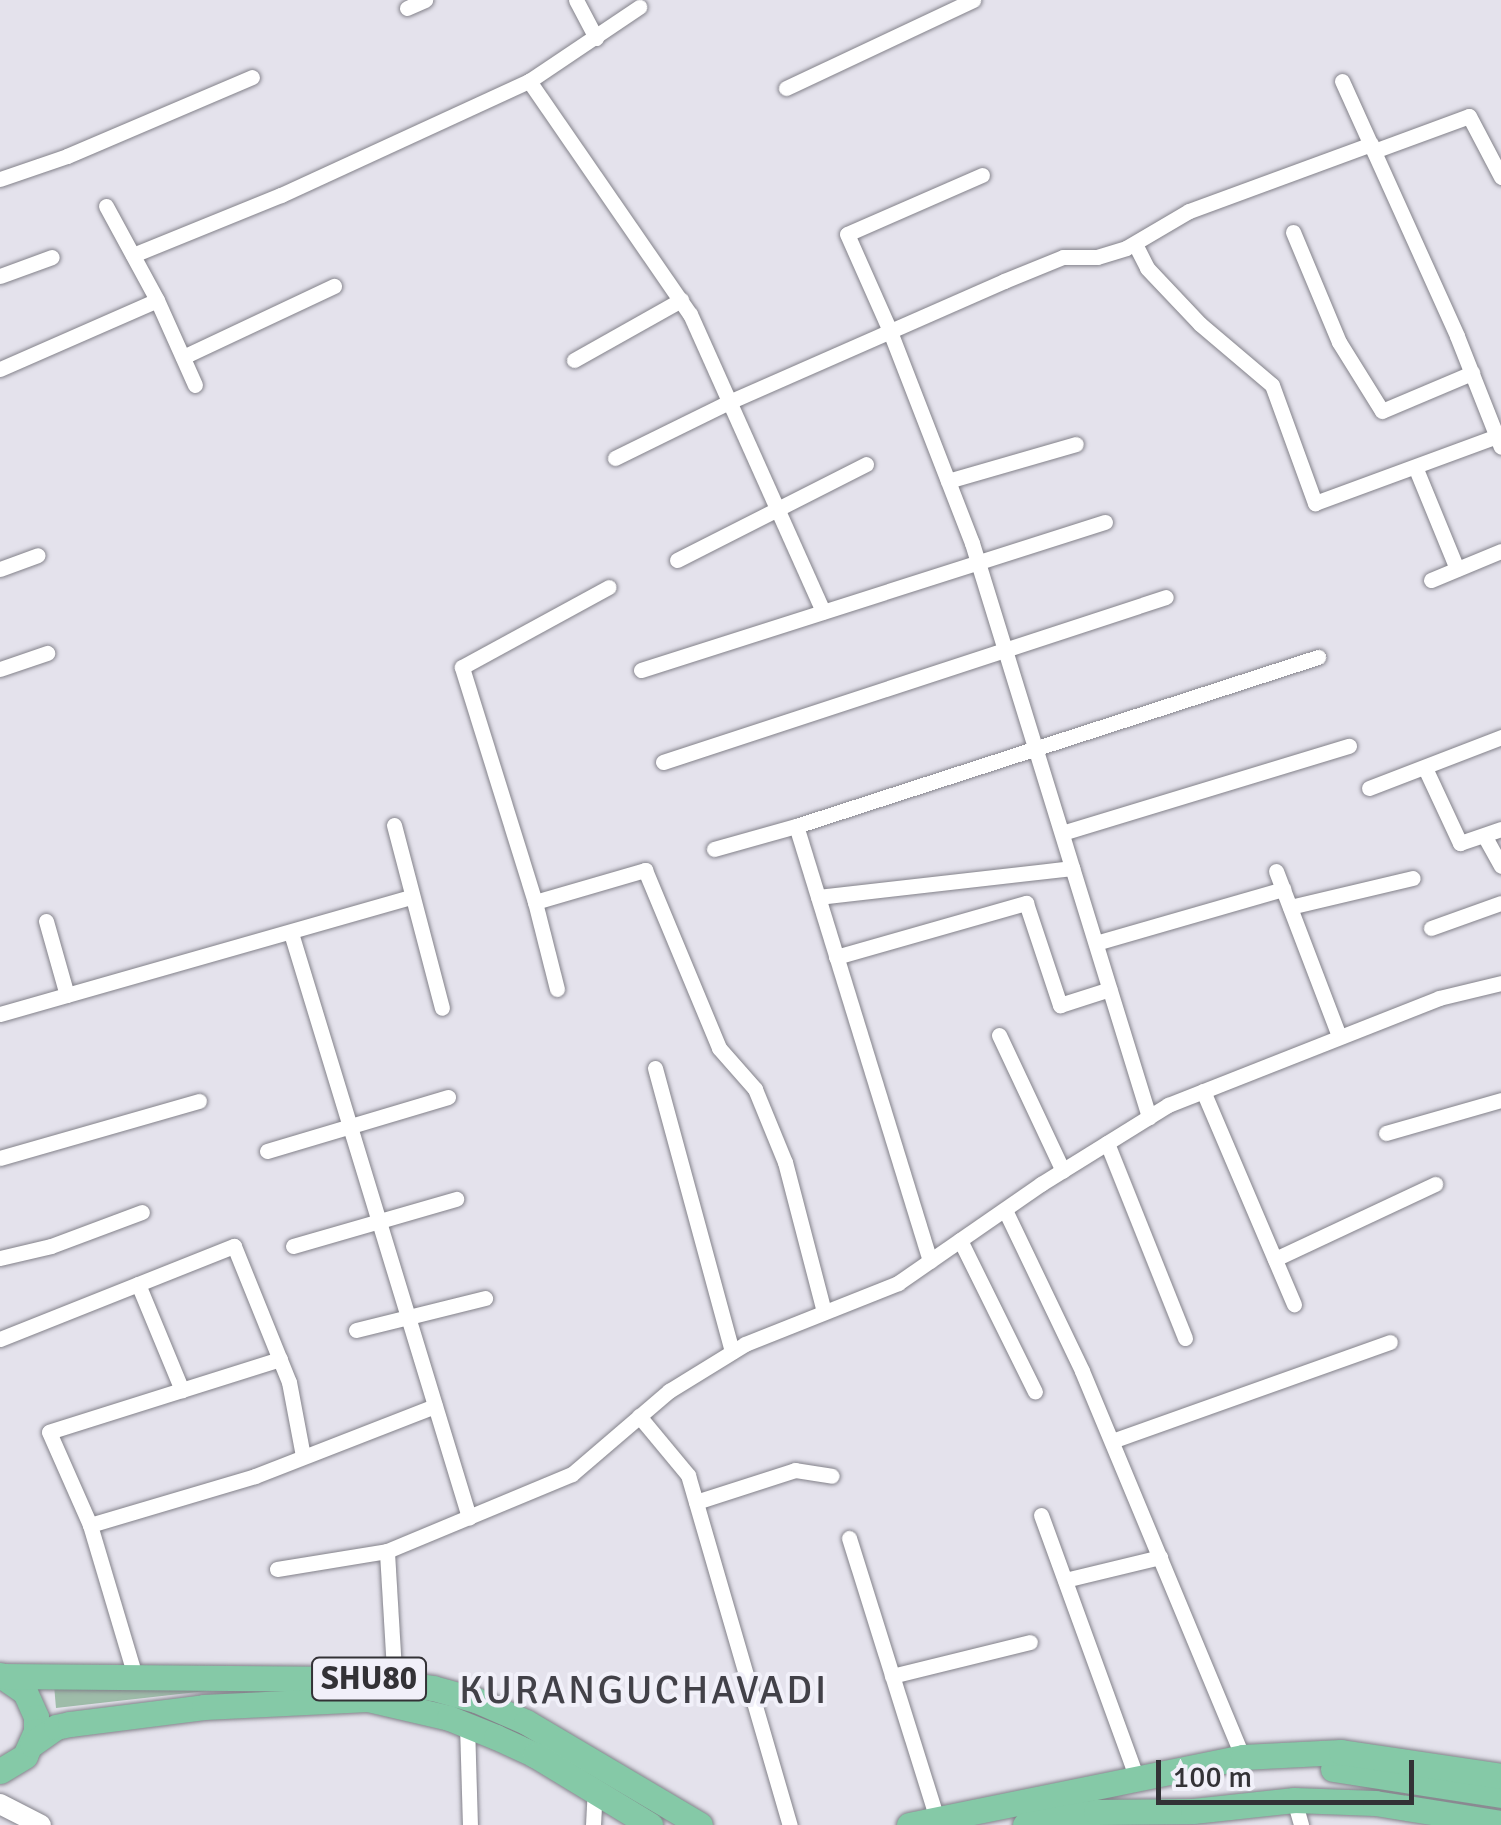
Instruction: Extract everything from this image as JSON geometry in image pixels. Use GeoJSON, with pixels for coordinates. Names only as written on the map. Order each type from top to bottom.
{"type":"FeatureCollection","features":[{"type":"Feature","properties":{"kind":"main road","name":"SHU80"},"geometry":{"type":"LineString","coordinates":[[1,1670],[476,1700],[526,1722],[700,1825]]}},
{"type":"Feature","properties":{"kind":"main road","name":"SHU80"},"geometry":{"type":"LineString","coordinates":[[1,1670],[33,1704],[36,1731],[28,1750]]}},
{"type":"Feature","properties":{"kind":"main road","name":"SHU80"},"geometry":{"type":"LineString","coordinates":[[0,1772],[56,1727],[70,1724],[204,1707],[396,1693],[535,1755],[650,1825]]}},
{"type":"Feature","properties":{"kind":"main road"},"geometry":{"type":"LineString","coordinates":[[0,1790],[28,1750]]}},
{"type":"Feature","properties":{"kind":"main road"},"geometry":{"type":"LineString","coordinates":[[1098,1819],[1247,1773],[1342,1752],[1501,1776]]}},
{"type":"Feature","properties":{"kind":"main road"},"geometry":{"type":"LineString","coordinates":[[909,1825],[1138,1782],[1186,1766],[1376,1790],[1501,1812]]}},
{"type":"Feature","properties":{"kind":"main road"},"geometry":{"type":"LineString","coordinates":[[1247,1773],[1360,1771],[1501,1795]]}},
{"type":"Feature","properties":{"kind":"main road"},"geometry":{"type":"LineString","coordinates":[[1025,1825],[1298,1812],[1501,1823]]}},
{"type":"Feature","properties":{"kind":"street"},"geometry":{"type":"LineString","coordinates":[[408,8],[425,0]]}},
{"type":"Feature","properties":{"kind":"street"},"geometry":{"type":"LineString","coordinates":[[576,0],[596,38]]}},
{"type":"Feature","properties":{"kind":"street"},"geometry":{"type":"LineString","coordinates":[[786,88],[973,0]]}},
{"type":"Feature","properties":{"kind":"street"},"geometry":{"type":"LineString","coordinates":[[133,255],[281,195],[529,81],[639,7]]}},
{"type":"Feature","properties":{"kind":"street"},"geometry":{"type":"LineString","coordinates":[[0,179],[67,156],[252,77]]}},
{"type":"Feature","properties":{"kind":"street"},"geometry":{"type":"LineString","coordinates":[[1135,244],[1146,268],[1200,324],[1272,385],[1314,502],[1499,442],[1342,80]]}},
{"type":"Feature","properties":{"kind":"street"},"geometry":{"type":"LineString","coordinates":[[529,81],[681,300],[780,507],[823,612]]}},
{"type":"Feature","properties":{"kind":"street"},"geometry":{"type":"LineString","coordinates":[[615,458],[889,329],[1064,257],[1097,257],[1135,244],[1189,212],[1469,116],[1501,178]]}},
{"type":"Feature","properties":{"kind":"street"},"geometry":{"type":"LineString","coordinates":[[982,174],[847,234],[889,329],[978,562],[1149,1117]]}},
{"type":"Feature","properties":{"kind":"street"},"geometry":{"type":"LineString","coordinates":[[106,206],[158,300],[195,384]]}},
{"type":"Feature","properties":{"kind":"street"},"geometry":{"type":"LineString","coordinates":[[1293,232],[1339,342],[1382,411],[1472,373]]}},
{"type":"Feature","properties":{"kind":"street"},"geometry":{"type":"LineString","coordinates":[[0,276],[52,257]]}},
{"type":"Feature","properties":{"kind":"street"},"geometry":{"type":"LineString","coordinates":[[183,357],[334,286]]}},
{"type":"Feature","properties":{"kind":"street"},"geometry":{"type":"LineString","coordinates":[[0,370],[158,300]]}},
{"type":"Feature","properties":{"kind":"street"},"geometry":{"type":"LineString","coordinates":[[574,360],[681,300]]}},
{"type":"Feature","properties":{"kind":"street"},"geometry":{"type":"LineString","coordinates":[[948,481],[1076,444]]}},
{"type":"Feature","properties":{"kind":"street"},"geometry":{"type":"LineString","coordinates":[[677,560],[866,464]]}},
{"type":"Feature","properties":{"kind":"street"},"geometry":{"type":"LineString","coordinates":[[1416,469],[1457,569]]}},
{"type":"Feature","properties":{"kind":"street"},"geometry":{"type":"LineString","coordinates":[[641,670],[1105,522]]}},
{"type":"Feature","properties":{"kind":"street"},"geometry":{"type":"LineString","coordinates":[[1430,580],[1501,551]]}},
{"type":"Feature","properties":{"kind":"street"},"geometry":{"type":"LineString","coordinates":[[0,569],[38,555]]}},
{"type":"Feature","properties":{"kind":"street"},"geometry":{"type":"LineString","coordinates":[[557,990],[535,902],[462,667],[608,587]]}},
{"type":"Feature","properties":{"kind":"street"},"geometry":{"type":"LineString","coordinates":[[663,762],[1166,597]]}},
{"type":"Feature","properties":{"kind":"street"},"geometry":{"type":"LineString","coordinates":[[0,669],[47,653]]}},
{"type":"Feature","properties":{"kind":"street"},"geometry":{"type":"LineString","coordinates":[[714,849],[1318,657]]}},
{"type":"Feature","properties":{"kind":"street"},"geometry":{"type":"LineString","coordinates":[[1369,788],[1501,736]]}},
{"type":"Feature","properties":{"kind":"street"},"geometry":{"type":"LineString","coordinates":[[1062,833],[1348,746]]}},
{"type":"Feature","properties":{"kind":"street"},"geometry":{"type":"LineString","coordinates":[[1425,768],[1460,843],[1501,829]]}},
{"type":"Feature","properties":{"kind":"street"},"geometry":{"type":"LineString","coordinates":[[394,825],[442,1008]]}},
{"type":"Feature","properties":{"kind":"street"},"geometry":{"type":"LineString","coordinates":[[796,826],[930,1261]]}},
{"type":"Feature","properties":{"kind":"street"},"geometry":{"type":"LineString","coordinates":[[1485,837],[1501,866]]}},
{"type":"Feature","properties":{"kind":"street"},"geometry":{"type":"LineString","coordinates":[[818,898],[1072,868]]}},
{"type":"Feature","properties":{"kind":"street"},"geometry":{"type":"LineString","coordinates":[[535,902],[646,870],[718,1048],[755,1088],[785,1162],[824,1312]]}},
{"type":"Feature","properties":{"kind":"street"},"geometry":{"type":"LineString","coordinates":[[1276,870],[1340,1036]]}},
{"type":"Feature","properties":{"kind":"street"},"geometry":{"type":"LineString","coordinates":[[1290,907],[1414,878]]}},
{"type":"Feature","properties":{"kind":"street"},"geometry":{"type":"LineString","coordinates":[[1096,943],[1283,888]]}},
{"type":"Feature","properties":{"kind":"street"},"geometry":{"type":"LineString","coordinates":[[0,1014],[410,897]]}},
{"type":"Feature","properties":{"kind":"street"},"geometry":{"type":"LineString","coordinates":[[836,957],[1026,903],[1060,1006],[1110,989]]}},
{"type":"Feature","properties":{"kind":"street"},"geometry":{"type":"LineString","coordinates":[[1431,928],[1501,903]]}},
{"type":"Feature","properties":{"kind":"street"},"geometry":{"type":"LineString","coordinates":[[46,921],[66,996]]}},
{"type":"Feature","properties":{"kind":"street"},"geometry":{"type":"LineString","coordinates":[[290,933],[469,1517]]}},
{"type":"Feature","properties":{"kind":"street"},"geometry":{"type":"LineString","coordinates":[[277,1569],[387,1551],[572,1474],[669,1391],[732,1352],[898,1283],[1149,1117],[1203,1090],[1438,998],[1501,983]]}},
{"type":"Feature","properties":{"kind":"street"},"geometry":{"type":"LineString","coordinates":[[998,1035],[1062,1171]]}},
{"type":"Feature","properties":{"kind":"street"},"geometry":{"type":"LineString","coordinates":[[655,1068],[732,1352]]}},
{"type":"Feature","properties":{"kind":"street"},"geometry":{"type":"LineString","coordinates":[[1203,1090],[1294,1304]]}},
{"type":"Feature","properties":{"kind":"street"},"geometry":{"type":"LineString","coordinates":[[267,1151],[448,1098]]}},
{"type":"Feature","properties":{"kind":"street"},"geometry":{"type":"LineString","coordinates":[[1386,1132],[1501,1100]]}},
{"type":"Feature","properties":{"kind":"street"},"geometry":{"type":"LineString","coordinates":[[0,1158],[199,1101]]}},
{"type":"Feature","properties":{"kind":"street"},"geometry":{"type":"LineString","coordinates":[[1107,1143],[1185,1338]]}},
{"type":"Feature","properties":{"kind":"street"},"geometry":{"type":"LineString","coordinates":[[1275,1259],[1436,1184]]}},
{"type":"Feature","properties":{"kind":"street"},"geometry":{"type":"LineString","coordinates":[[292,1246],[456,1199]]}},
{"type":"Feature","properties":{"kind":"street"},"geometry":{"type":"LineString","coordinates":[[1004,1210],[1112,1441],[1247,1773]]}},
{"type":"Feature","properties":{"kind":"street"},"geometry":{"type":"LineString","coordinates":[[0,1258],[51,1246],[142,1212]]}},
{"type":"Feature","properties":{"kind":"street"},"geometry":{"type":"LineString","coordinates":[[960,1240],[1035,1392]]}},
{"type":"Feature","properties":{"kind":"street"},"geometry":{"type":"LineString","coordinates":[[0,1338],[234,1246],[289,1382],[303,1456]]}},
{"type":"Feature","properties":{"kind":"street"},"geometry":{"type":"LineString","coordinates":[[138,1284],[182,1390]]}},
{"type":"Feature","properties":{"kind":"street"},"geometry":{"type":"LineString","coordinates":[[356,1330],[484,1298]]}},
{"type":"Feature","properties":{"kind":"street"},"geometry":{"type":"LineString","coordinates":[[1112,1441],[1390,1342]]}},
{"type":"Feature","properties":{"kind":"street"},"geometry":{"type":"LineString","coordinates":[[136,1676],[90,1525],[49,1432],[280,1359]]}},
{"type":"Feature","properties":{"kind":"street"},"geometry":{"type":"LineString","coordinates":[[90,1525],[255,1476],[435,1406]]}},
{"type":"Feature","properties":{"kind":"street"},"geometry":{"type":"LineString","coordinates":[[639,1416],[688,1475],[790,1825]]}},
{"type":"Feature","properties":{"kind":"street"},"geometry":{"type":"LineString","coordinates":[[696,1502],[795,1470],[832,1476]]}},
{"type":"Feature","properties":{"kind":"street"},"geometry":{"type":"LineString","coordinates":[[1041,1516],[1138,1782]]}},
{"type":"Feature","properties":{"kind":"street"},"geometry":{"type":"LineString","coordinates":[[850,1538],[937,1819]]}},
{"type":"Feature","properties":{"kind":"street"},"geometry":{"type":"LineString","coordinates":[[387,1551],[396,1693]]}},
{"type":"Feature","properties":{"kind":"street"},"geometry":{"type":"LineString","coordinates":[[1065,1580],[1160,1556]]}},
{"type":"Feature","properties":{"kind":"street"},"geometry":{"type":"LineString","coordinates":[[892,1676],[1030,1642]]}},
{"type":"Feature","properties":{"kind":"street"},"geometry":{"type":"LineString","coordinates":[[467,1725],[470,1825]]}},
{"type":"Feature","properties":{"kind":"street"},"geometry":{"type":"LineString","coordinates":[[593,1825],[595,1791]]}},
{"type":"Feature","properties":{"kind":"street"},"geometry":{"type":"LineString","coordinates":[[0,1804],[41,1825]]}},
{"type":"Feature","properties":{"kind":"green space"},"geometry":{"type":"Polygon","coordinates":[[[54,1685],[207,1687],[206,1691],[56,1708],[54,1685]]]}},
{"type":"Feature","properties":{"kind":"district","name":"KURANGUCHAVADI"},"geometry":{"type":"Point","coordinates":[644,1690]}}]}
